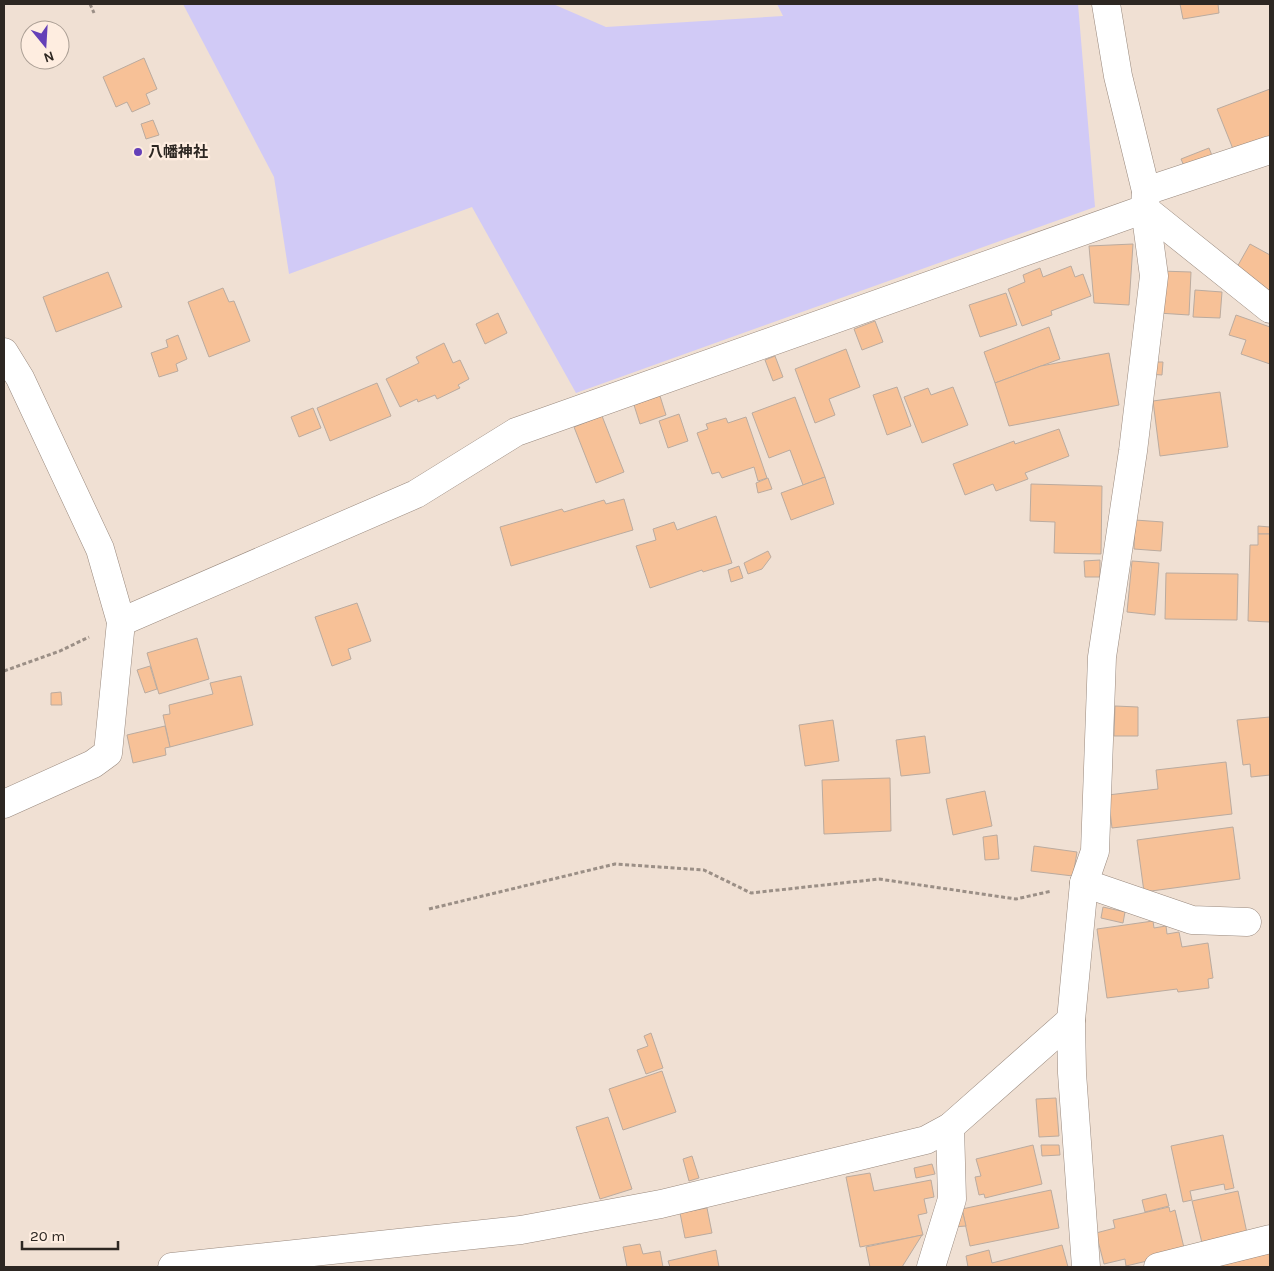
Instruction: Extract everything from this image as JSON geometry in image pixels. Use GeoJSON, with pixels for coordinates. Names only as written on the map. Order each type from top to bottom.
{"type":"FeatureCollection","features":[{"type":"Feature","properties":{"kind":"street"},"geometry":{"type":"LineString","coordinates":[[1086,1267],[1072,1073],[1071,1020],[1084,883],[1095,851],[1102,657],[1133,451],[1154,276],[1145,200],[1118,76],[1106,4]]}},
{"type":"Feature","properties":{"kind":"street"},"geometry":{"type":"LineString","coordinates":[[122,622],[416,494],[516,432],[1145,200],[1270,150]]}},
{"type":"Feature","properties":{"kind":"street"},"geometry":{"type":"LineString","coordinates":[[1145,200],[1270,309]]}},
{"type":"Feature","properties":{"kind":"street"},"geometry":{"type":"LineString","coordinates":[[4,352],[20,378],[100,549],[122,622],[108,753],[93,764],[4,804]]}},
{"type":"Feature","properties":{"kind":"street"},"geometry":{"type":"LineString","coordinates":[[1084,883],[1192,920],[1247,922]]}},
{"type":"Feature","properties":{"kind":"street"},"geometry":{"type":"LineString","coordinates":[[172,1267],[521,1230],[660,1204],[926,1140],[950,1127],[1071,1020]]}},
{"type":"Feature","properties":{"kind":"street"},"geometry":{"type":"LineString","coordinates":[[931,1267],[952,1199],[950,1127]]}},
{"type":"Feature","properties":{"kind":"street"},"geometry":{"type":"LineString","coordinates":[[1158,1267],[1270,1239]]}},
{"type":"Feature","properties":{"kind":"path"},"geometry":{"type":"LineString","coordinates":[[90,4],[94,13]]}},
{"type":"Feature","properties":{"kind":"path"},"geometry":{"type":"LineString","coordinates":[[4,671],[60,651],[122,622]]}},
{"type":"Feature","properties":{"kind":"path"},"geometry":{"type":"LineString","coordinates":[[429,909],[615,864],[704,870],[751,893],[879,879],[1016,900],[1084,883]]}},
{"type":"Feature","properties":{"kind":"shaded area"},"geometry":{"type":"Polygon","coordinates":[[[183,4],[553,4],[606,27],[783,16],[777,4],[1078,4],[1095,207],[576,393],[472,207],[289,274],[274,177],[183,4]]]}},
{"type":"Feature","properties":{"kind":"building"},"geometry":{"type":"Polygon","coordinates":[[[1180,4],[1218,4],[1219,13],[1183,19],[1180,4]]]}},
{"type":"Feature","properties":{"kind":"building"},"geometry":{"type":"Polygon","coordinates":[[[144,58],[157,89],[146,94],[150,104],[132,112],[127,102],[116,107],[103,77],[144,58]]]}},
{"type":"Feature","properties":{"kind":"building"},"geometry":{"type":"Polygon","coordinates":[[[1270,89],[1270,141],[1235,154],[1217,109],[1270,89]]]}},
{"type":"Feature","properties":{"kind":"building"},"geometry":{"type":"Polygon","coordinates":[[[153,120],[159,135],[146,139],[141,124],[153,120]]]}},
{"type":"Feature","properties":{"kind":"building"},"geometry":{"type":"Polygon","coordinates":[[[1209,148],[1215,163],[1187,173],[1181,159],[1209,148]]]}},
{"type":"Feature","properties":{"kind":"building"},"geometry":{"type":"Polygon","coordinates":[[[1133,244],[1129,305],[1094,303],[1089,246],[1133,244]]]}},
{"type":"Feature","properties":{"kind":"building"},"geometry":{"type":"Polygon","coordinates":[[[1250,244],[1270,255],[1270,296],[1232,276],[1250,244]]]}},
{"type":"Feature","properties":{"kind":"building"},"geometry":{"type":"Polygon","coordinates":[[[1071,266],[1075,277],[1083,274],[1091,296],[1051,311],[1052,315],[1022,326],[1008,289],[1025,282],[1023,275],[1040,268],[1043,277],[1071,266]]]}},
{"type":"Feature","properties":{"kind":"building"},"geometry":{"type":"Polygon","coordinates":[[[1160,271],[1191,272],[1189,315],[1158,313],[1160,271]]]}},
{"type":"Feature","properties":{"kind":"building"},"geometry":{"type":"Polygon","coordinates":[[[108,272],[122,307],[56,332],[43,297],[108,272]]]}},
{"type":"Feature","properties":{"kind":"building"},"geometry":{"type":"Polygon","coordinates":[[[223,288],[229,302],[234,301],[250,341],[209,357],[188,302],[223,288]]]}},
{"type":"Feature","properties":{"kind":"building"},"geometry":{"type":"Polygon","coordinates":[[[1195,290],[1222,292],[1220,318],[1193,317],[1195,290]]]}},
{"type":"Feature","properties":{"kind":"building"},"geometry":{"type":"Polygon","coordinates":[[[1006,293],[1017,325],[980,337],[969,305],[1006,293]]]}},
{"type":"Feature","properties":{"kind":"building"},"geometry":{"type":"Polygon","coordinates":[[[498,313],[507,333],[485,344],[476,324],[498,313]]]}},
{"type":"Feature","properties":{"kind":"building"},"geometry":{"type":"Polygon","coordinates":[[[1236,315],[1270,327],[1270,364],[1241,354],[1246,340],[1229,335],[1236,315]]]}},
{"type":"Feature","properties":{"kind":"building"},"geometry":{"type":"Polygon","coordinates":[[[875,321],[883,342],[862,350],[854,329],[875,321]]]}},
{"type":"Feature","properties":{"kind":"building"},"geometry":{"type":"Polygon","coordinates":[[[1049,327],[1060,359],[995,383],[984,352],[1049,327]]]}},
{"type":"Feature","properties":{"kind":"building"},"geometry":{"type":"Polygon","coordinates":[[[178,335],[187,359],[176,364],[178,371],[159,377],[151,353],[168,347],[166,340],[178,335]]]}},
{"type":"Feature","properties":{"kind":"building"},"geometry":{"type":"Polygon","coordinates":[[[444,343],[453,363],[460,360],[469,379],[458,385],[460,388],[437,399],[435,395],[418,402],[417,399],[400,407],[386,379],[419,363],[416,357],[444,343]]]}},
{"type":"Feature","properties":{"kind":"building"},"geometry":{"type":"Polygon","coordinates":[[[846,349],[860,387],[829,399],[835,415],[815,423],[795,369],[846,349]]]}},
{"type":"Feature","properties":{"kind":"building"},"geometry":{"type":"Polygon","coordinates":[[[1109,353],[1119,405],[1009,426],[995,383],[1041,366],[1109,353]]]}},
{"type":"Feature","properties":{"kind":"building"},"geometry":{"type":"Polygon","coordinates":[[[775,356],[783,377],[773,381],[765,360],[775,356]]]}},
{"type":"Feature","properties":{"kind":"building"},"geometry":{"type":"Polygon","coordinates":[[[1148,362],[1163,362],[1162,375],[1148,374],[1148,362]]]}},
{"type":"Feature","properties":{"kind":"building"},"geometry":{"type":"Polygon","coordinates":[[[377,383],[391,416],[330,441],[317,408],[377,383]]]}},
{"type":"Feature","properties":{"kind":"building"},"geometry":{"type":"Polygon","coordinates":[[[897,387],[911,426],[887,435],[873,395],[897,387]]]}},
{"type":"Feature","properties":{"kind":"building"},"geometry":{"type":"Polygon","coordinates":[[[953,387],[968,425],[922,443],[904,397],[928,388],[931,395],[953,387]]]}},
{"type":"Feature","properties":{"kind":"building"},"geometry":{"type":"Polygon","coordinates":[[[1220,392],[1228,447],[1160,456],[1153,401],[1220,392]]]}},
{"type":"Feature","properties":{"kind":"building"},"geometry":{"type":"Polygon","coordinates":[[[660,396],[666,415],[640,424],[634,405],[660,396]]]}},
{"type":"Feature","properties":{"kind":"building"},"geometry":{"type":"Polygon","coordinates":[[[795,397],[825,477],[803,485],[790,450],[769,458],[752,413],[795,397]]]}},
{"type":"Feature","properties":{"kind":"building"},"geometry":{"type":"Polygon","coordinates":[[[313,408],[321,428],[299,437],[291,417],[313,408]]]}},
{"type":"Feature","properties":{"kind":"building"},"geometry":{"type":"Polygon","coordinates":[[[679,414],[688,441],[668,448],[659,421],[679,414]]]}},
{"type":"Feature","properties":{"kind":"building"},"geometry":{"type":"Polygon","coordinates":[[[602,416],[624,472],[596,483],[574,427],[602,416]]]}},
{"type":"Feature","properties":{"kind":"building"},"geometry":{"type":"Polygon","coordinates":[[[746,417],[767,478],[758,481],[754,467],[722,478],[719,472],[712,474],[697,433],[708,429],[706,424],[726,418],[728,423],[746,417]]]}},
{"type":"Feature","properties":{"kind":"building"},"geometry":{"type":"Polygon","coordinates":[[[1059,429],[1069,456],[1025,473],[1028,479],[996,491],[993,484],[965,495],[953,464],[1014,441],[1015,444],[1059,429]]]}},
{"type":"Feature","properties":{"kind":"building"},"geometry":{"type":"Polygon","coordinates":[[[825,477],[834,504],[791,520],[781,493],[825,477]]]}},
{"type":"Feature","properties":{"kind":"building"},"geometry":{"type":"Polygon","coordinates":[[[768,478],[772,489],[758,493],[756,483],[768,478]]]}},
{"type":"Feature","properties":{"kind":"building"},"geometry":{"type":"Polygon","coordinates":[[[1031,484],[1102,486],[1101,554],[1054,553],[1055,522],[1030,521],[1031,484]]]}},
{"type":"Feature","properties":{"kind":"building"},"geometry":{"type":"Polygon","coordinates":[[[624,499],[633,530],[511,566],[500,527],[562,509],[564,512],[604,500],[606,504],[624,499]]]}},
{"type":"Feature","properties":{"kind":"building"},"geometry":{"type":"Polygon","coordinates":[[[716,516],[732,563],[703,572],[702,570],[650,588],[636,546],[656,540],[653,529],[674,522],[677,530],[716,516]]]}},
{"type":"Feature","properties":{"kind":"building"},"geometry":{"type":"Polygon","coordinates":[[[1135,520],[1163,522],[1161,551],[1134,549],[1135,520]]]}},
{"type":"Feature","properties":{"kind":"building"},"geometry":{"type":"Polygon","coordinates":[[[1258,526],[1270,527],[1270,534],[1258,534],[1258,526]]]}},
{"type":"Feature","properties":{"kind":"building"},"geometry":{"type":"Polygon","coordinates":[[[1258,534],[1270,534],[1270,622],[1248,621],[1250,545],[1258,545],[1258,534]]]}},
{"type":"Feature","properties":{"kind":"building"},"geometry":{"type":"Polygon","coordinates":[[[768,551],[771,557],[762,569],[748,574],[744,563],[768,551]]]}},
{"type":"Feature","properties":{"kind":"building"},"geometry":{"type":"Polygon","coordinates":[[[1100,560],[1100,577],[1085,577],[1084,561],[1100,560]]]}},
{"type":"Feature","properties":{"kind":"building"},"geometry":{"type":"Polygon","coordinates":[[[1132,561],[1159,563],[1155,615],[1127,612],[1132,561]]]}},
{"type":"Feature","properties":{"kind":"building"},"geometry":{"type":"Polygon","coordinates":[[[739,566],[743,578],[731,582],[728,570],[739,566]]]}},
{"type":"Feature","properties":{"kind":"building"},"geometry":{"type":"Polygon","coordinates":[[[1166,573],[1238,574],[1237,620],[1165,619],[1166,573]]]}},
{"type":"Feature","properties":{"kind":"building"},"geometry":{"type":"Polygon","coordinates":[[[357,603],[371,641],[348,649],[351,659],[332,666],[315,617],[357,603]]]}},
{"type":"Feature","properties":{"kind":"building"},"geometry":{"type":"Polygon","coordinates":[[[197,638],[209,679],[159,694],[147,653],[197,638]]]}},
{"type":"Feature","properties":{"kind":"building"},"geometry":{"type":"Polygon","coordinates":[[[150,666],[157,689],[145,693],[137,670],[150,666]]]}},
{"type":"Feature","properties":{"kind":"building"},"geometry":{"type":"Polygon","coordinates":[[[241,676],[253,725],[170,747],[163,715],[170,714],[169,705],[213,694],[210,683],[241,676]]]}},
{"type":"Feature","properties":{"kind":"building"},"geometry":{"type":"Polygon","coordinates":[[[61,692],[62,705],[51,705],[51,693],[61,692]]]}},
{"type":"Feature","properties":{"kind":"building"},"geometry":{"type":"Polygon","coordinates":[[[1115,706],[1138,707],[1138,736],[1114,736],[1115,706]]]}},
{"type":"Feature","properties":{"kind":"building"},"geometry":{"type":"Polygon","coordinates":[[[1270,717],[1270,775],[1251,777],[1250,764],[1243,765],[1237,720],[1270,717]]]}},
{"type":"Feature","properties":{"kind":"building"},"geometry":{"type":"Polygon","coordinates":[[[833,720],[839,761],[805,766],[799,725],[833,720]]]}},
{"type":"Feature","properties":{"kind":"building"},"geometry":{"type":"Polygon","coordinates":[[[165,726],[170,747],[165,748],[166,755],[133,763],[127,735],[165,726]]]}},
{"type":"Feature","properties":{"kind":"building"},"geometry":{"type":"Polygon","coordinates":[[[925,736],[930,773],[901,776],[896,740],[925,736]]]}},
{"type":"Feature","properties":{"kind":"building"},"geometry":{"type":"Polygon","coordinates":[[[1226,762],[1232,814],[1112,828],[1108,795],[1158,789],[1156,770],[1226,762]]]}},
{"type":"Feature","properties":{"kind":"building"},"geometry":{"type":"Polygon","coordinates":[[[890,778],[891,831],[824,834],[822,780],[890,778]]]}},
{"type":"Feature","properties":{"kind":"building"},"geometry":{"type":"Polygon","coordinates":[[[985,791],[992,826],[953,835],[946,799],[985,791]]]}},
{"type":"Feature","properties":{"kind":"building"},"geometry":{"type":"Polygon","coordinates":[[[1233,827],[1240,879],[1144,892],[1137,840],[1233,827]]]}},
{"type":"Feature","properties":{"kind":"building"},"geometry":{"type":"Polygon","coordinates":[[[997,835],[999,859],[985,860],[983,837],[997,835]]]}},
{"type":"Feature","properties":{"kind":"building"},"geometry":{"type":"Polygon","coordinates":[[[1034,846],[1077,852],[1073,876],[1031,871],[1034,846]]]}},
{"type":"Feature","properties":{"kind":"building"},"geometry":{"type":"Polygon","coordinates":[[[1103,907],[1125,912],[1123,923],[1101,918],[1103,907]]]}},
{"type":"Feature","properties":{"kind":"building"},"geometry":{"type":"Polygon","coordinates":[[[1153,921],[1154,928],[1166,926],[1167,934],[1179,932],[1182,947],[1208,943],[1213,978],[1208,979],[1209,988],[1178,992],[1177,989],[1107,998],[1097,929],[1153,921]]]}},
{"type":"Feature","properties":{"kind":"building"},"geometry":{"type":"Polygon","coordinates":[[[651,1033],[663,1068],[646,1074],[637,1050],[648,1046],[644,1036],[651,1033]]]}},
{"type":"Feature","properties":{"kind":"building"},"geometry":{"type":"Polygon","coordinates":[[[662,1071],[676,1112],[623,1130],[609,1089],[662,1071]]]}},
{"type":"Feature","properties":{"kind":"building"},"geometry":{"type":"Polygon","coordinates":[[[1056,1098],[1059,1136],[1039,1137],[1036,1099],[1056,1098]]]}},
{"type":"Feature","properties":{"kind":"building"},"geometry":{"type":"Polygon","coordinates":[[[608,1117],[632,1189],[600,1199],[576,1127],[608,1117]]]}},
{"type":"Feature","properties":{"kind":"building"},"geometry":{"type":"Polygon","coordinates":[[[1223,1135],[1234,1188],[1225,1190],[1224,1184],[1190,1191],[1192,1200],[1183,1202],[1171,1146],[1223,1135]]]}},
{"type":"Feature","properties":{"kind":"building"},"geometry":{"type":"Polygon","coordinates":[[[1033,1145],[1042,1184],[985,1198],[984,1194],[979,1195],[975,1177],[981,1176],[976,1159],[1033,1145]]]}},
{"type":"Feature","properties":{"kind":"building"},"geometry":{"type":"Polygon","coordinates":[[[1041,1145],[1059,1145],[1060,1155],[1042,1156],[1041,1145]]]}},
{"type":"Feature","properties":{"kind":"building"},"geometry":{"type":"Polygon","coordinates":[[[692,1156],[699,1178],[689,1181],[683,1159],[692,1156]]]}},
{"type":"Feature","properties":{"kind":"building"},"geometry":{"type":"Polygon","coordinates":[[[932,1164],[935,1174],[916,1178],[914,1168],[932,1164]]]}},
{"type":"Feature","properties":{"kind":"building"},"geometry":{"type":"Polygon","coordinates":[[[870,1173],[874,1191],[931,1180],[934,1197],[924,1199],[927,1213],[918,1215],[923,1235],[860,1247],[846,1177],[870,1173]]]}},
{"type":"Feature","properties":{"kind":"building"},"geometry":{"type":"Polygon","coordinates":[[[1051,1190],[1059,1228],[970,1246],[962,1209],[1051,1190]]]}},
{"type":"Feature","properties":{"kind":"building"},"geometry":{"type":"Polygon","coordinates":[[[1238,1191],[1247,1233],[1202,1243],[1192,1201],[1238,1191]]]}},
{"type":"Feature","properties":{"kind":"building"},"geometry":{"type":"Polygon","coordinates":[[[1166,1194],[1169,1206],[1145,1212],[1142,1200],[1166,1194]]]}},
{"type":"Feature","properties":{"kind":"building"},"geometry":{"type":"Polygon","coordinates":[[[1169,1207],[1170,1212],[1175,1210],[1185,1252],[1126,1266],[1125,1259],[1104,1264],[1096,1233],[1115,1228],[1113,1220],[1169,1207]]]}},
{"type":"Feature","properties":{"kind":"building"},"geometry":{"type":"Polygon","coordinates":[[[707,1208],[712,1233],[685,1238],[680,1213],[707,1208]]]}},
{"type":"Feature","properties":{"kind":"building"},"geometry":{"type":"Polygon","coordinates":[[[962,1209],[966,1226],[953,1227],[962,1209]]]}},
{"type":"Feature","properties":{"kind":"building"},"geometry":{"type":"Polygon","coordinates":[[[922,1235],[902,1267],[870,1267],[866,1247],[922,1235]]]}},
{"type":"Feature","properties":{"kind":"building"},"geometry":{"type":"Polygon","coordinates":[[[640,1244],[643,1254],[660,1251],[663,1267],[627,1267],[623,1247],[640,1244]]]}},
{"type":"Feature","properties":{"kind":"building"},"geometry":{"type":"Polygon","coordinates":[[[1062,1245],[1068,1267],[968,1267],[966,1256],[989,1250],[992,1263],[1062,1245]]]}},
{"type":"Feature","properties":{"kind":"building"},"geometry":{"type":"Polygon","coordinates":[[[716,1250],[719,1267],[670,1267],[668,1261],[716,1250]]]}},
{"type":"Feature","properties":{"kind":"building"},"geometry":{"type":"Polygon","coordinates":[[[1270,1253],[1270,1267],[1222,1267],[1222,1265],[1270,1253]]]}},
{"type":"Feature","properties":{"kind":"place","name":"八幡神社"},"geometry":{"type":"Point","coordinates":[138,152]}}]}
